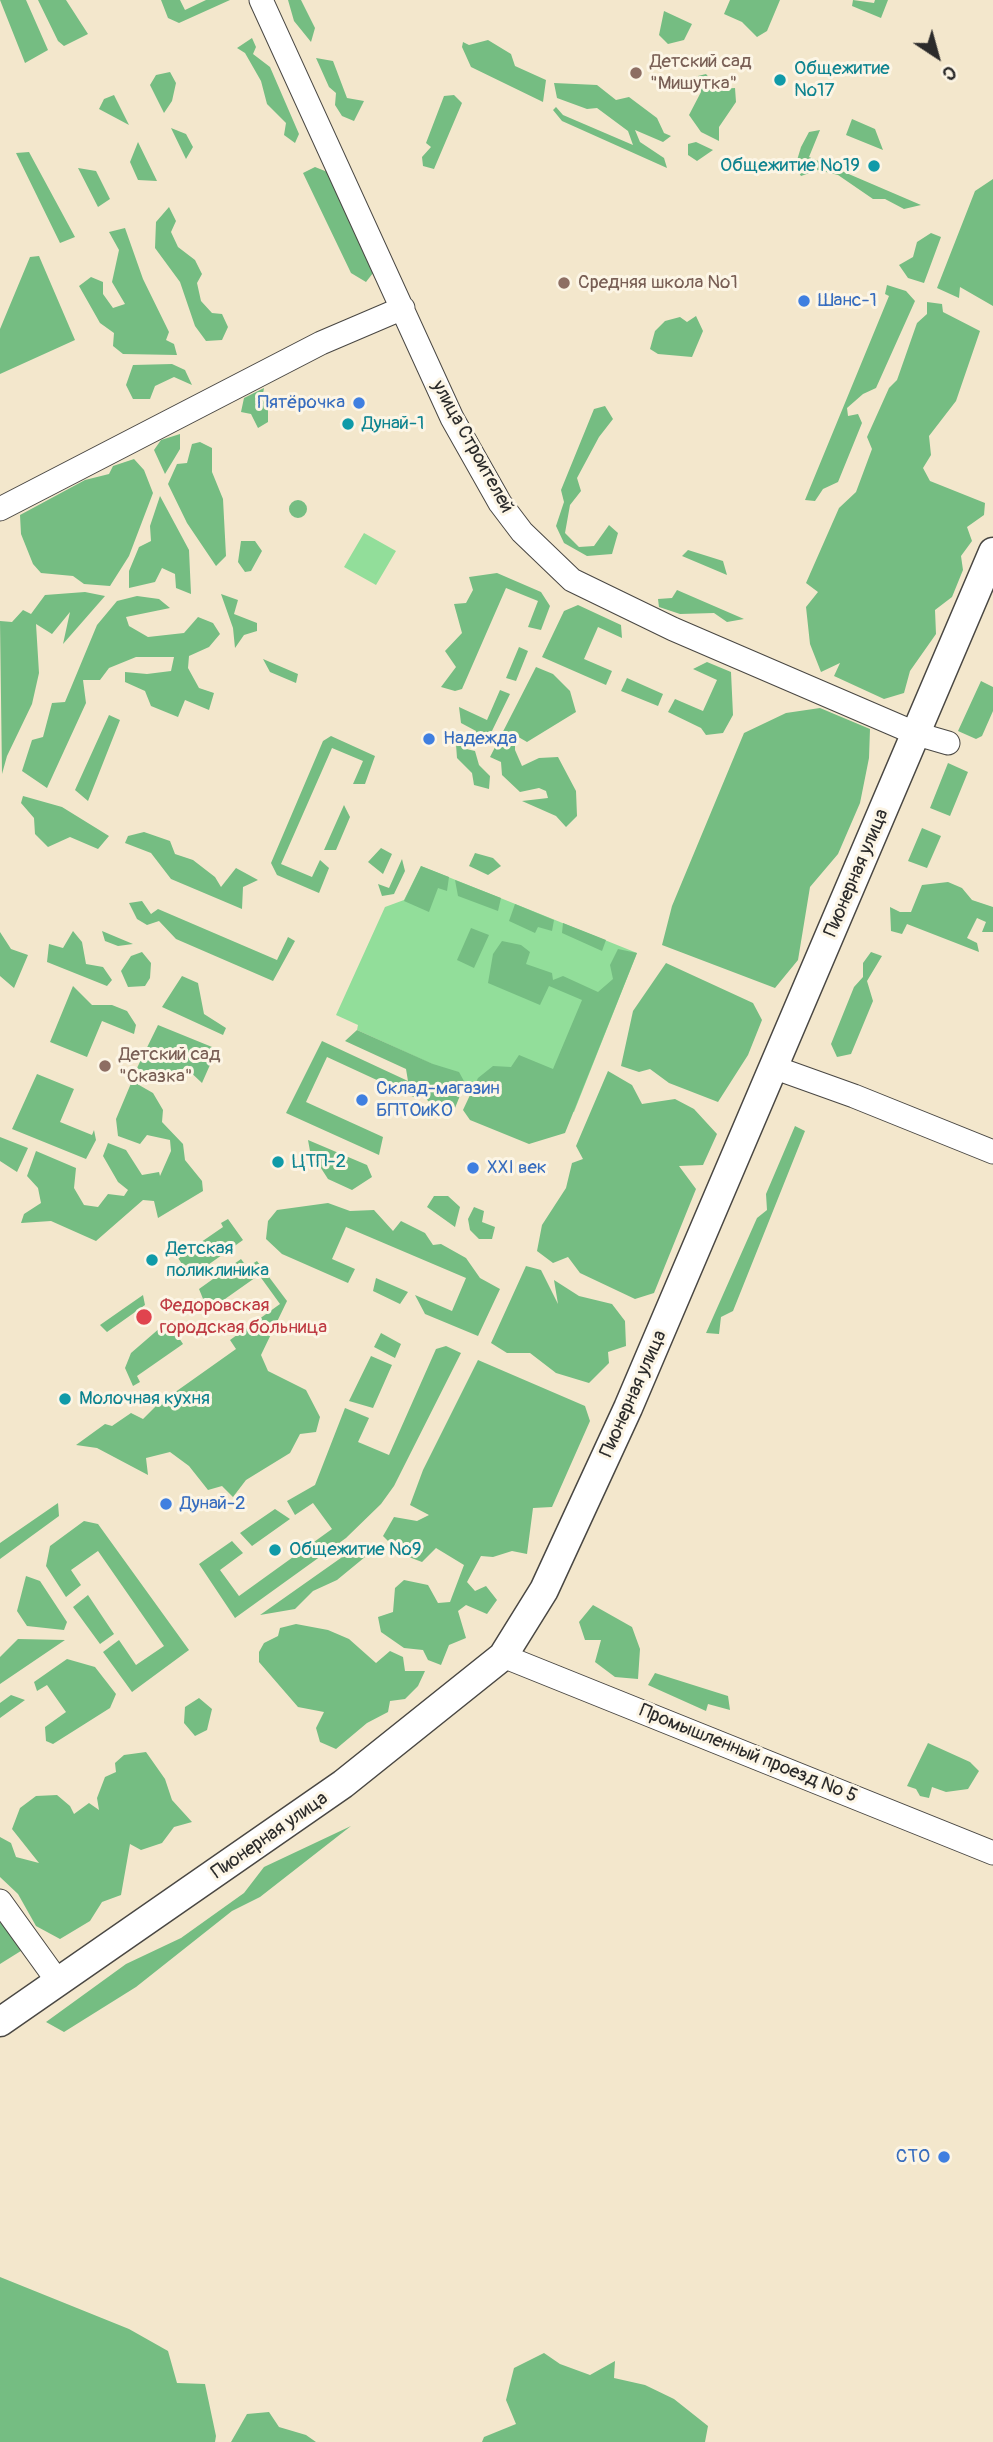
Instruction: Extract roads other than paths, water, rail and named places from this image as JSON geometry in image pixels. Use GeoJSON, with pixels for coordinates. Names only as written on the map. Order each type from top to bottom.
{"type":"FeatureCollection","features":[{"type":"Feature","properties":{"kind":"main road","name":"Пионерная улица"},"geometry":{"type":"LineString","coordinates":[[0,2022],[343,1783],[503,1656],[544,1590],[574,1529],[993,552]]}},
{"type":"Feature","properties":{"kind":"street","name":"улица Строителей"},"geometry":{"type":"LineString","coordinates":[[261,0],[452,418],[500,503],[522,533],[561,572],[673,629],[917,734],[948,743]]}},
{"type":"Feature","properties":{"kind":"street"},"geometry":{"type":"LineString","coordinates":[[0,509],[321,343],[403,308]]}},
{"type":"Feature","properties":{"kind":"street"},"geometry":{"type":"LineString","coordinates":[[773,1067],[854,1096],[993,1152]]}},
{"type":"Feature","properties":{"kind":"street","name":"Промышленный проезд № 5"},"geometry":{"type":"LineString","coordinates":[[503,1656],[993,1853]]}},
{"type":"Feature","properties":{"kind":"street"},"geometry":{"type":"LineString","coordinates":[[0,1901],[59,1983]]}},
{"type":"Feature","properties":{"kind":"place","name":"Детский сад \"Мишутка\""},"geometry":{"type":"Point","coordinates":[636,73]}},
{"type":"Feature","properties":{"kind":"place","name":"Общежитие №17"},"geometry":{"type":"Point","coordinates":[780,80]}},
{"type":"Feature","properties":{"kind":"place","name":"Общежитие №19"},"geometry":{"type":"Point","coordinates":[874,166]}},
{"type":"Feature","properties":{"kind":"place","name":"Средняя школа №1"},"geometry":{"type":"Point","coordinates":[564,283]}},
{"type":"Feature","properties":{"kind":"place","name":"Шанс-1"},"geometry":{"type":"Point","coordinates":[804,301]}},
{"type":"Feature","properties":{"kind":"place","name":"Пятёрочка"},"geometry":{"type":"Point","coordinates":[359,403]}},
{"type":"Feature","properties":{"kind":"place","name":"Дунай-1"},"geometry":{"type":"Point","coordinates":[348,424]}},
{"type":"Feature","properties":{"kind":"place","name":"Надежда"},"geometry":{"type":"Point","coordinates":[429,739]}},
{"type":"Feature","properties":{"kind":"place","name":"Детский сад \"Сказка\""},"geometry":{"type":"Point","coordinates":[105,1066]}},
{"type":"Feature","properties":{"kind":"place","name":"Склад-магазин БПТОиКО"},"geometry":{"type":"Point","coordinates":[362,1100]}},
{"type":"Feature","properties":{"kind":"place","name":"ЦТП-2"},"geometry":{"type":"Point","coordinates":[278,1162]}},
{"type":"Feature","properties":{"kind":"place","name":"XXI век"},"geometry":{"type":"Point","coordinates":[473,1168]}},
{"type":"Feature","properties":{"kind":"place","name":"Детская поликлиника"},"geometry":{"type":"Point","coordinates":[152,1260]}},
{"type":"Feature","properties":{"kind":"place","name":"Федоровская городская больница"},"geometry":{"type":"Point","coordinates":[144,1317]}},
{"type":"Feature","properties":{"kind":"place","name":"Молочная кухня"},"geometry":{"type":"Point","coordinates":[65,1399]}},
{"type":"Feature","properties":{"kind":"place","name":"Дунай-2"},"geometry":{"type":"Point","coordinates":[166,1504]}},
{"type":"Feature","properties":{"kind":"place","name":"Общежитие №9"},"geometry":{"type":"Point","coordinates":[275,1550]}},
{"type":"Feature","properties":{"kind":"place","name":"СТО"},"geometry":{"type":"Point","coordinates":[944,2157]}}]}
